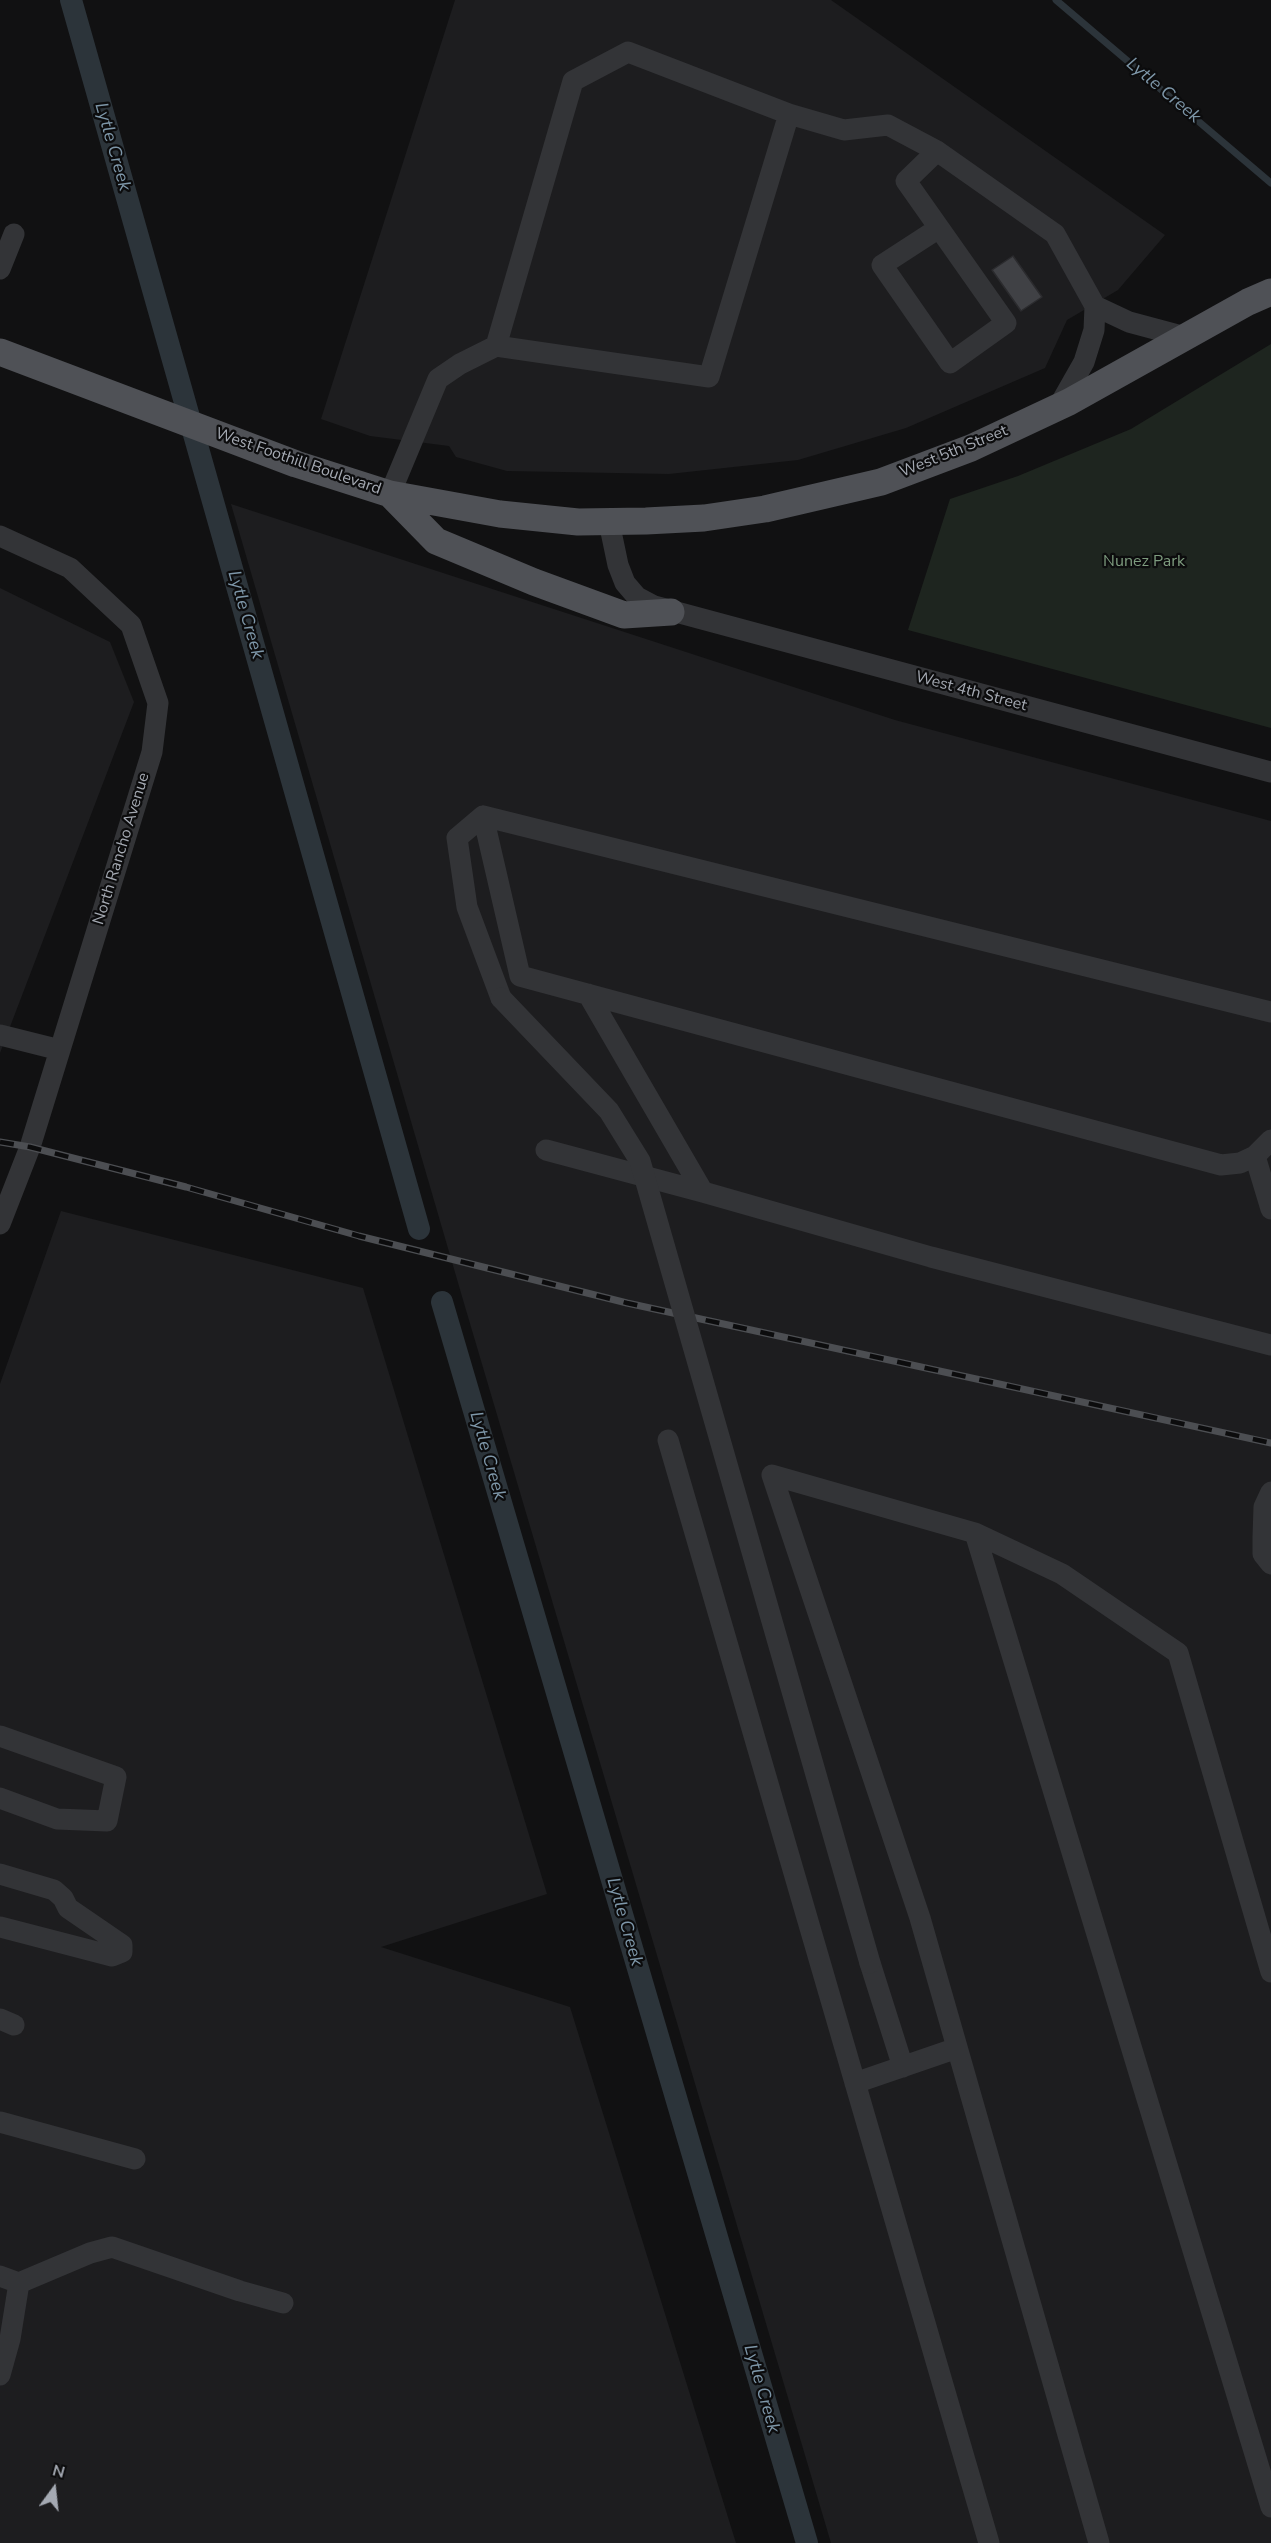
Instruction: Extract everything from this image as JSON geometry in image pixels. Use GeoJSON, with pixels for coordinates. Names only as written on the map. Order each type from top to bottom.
{"type":"FeatureCollection","features":[{"type":"Feature","properties":{"kind":"main road","name":"West 5th Street"},"geometry":{"type":"LineString","coordinates":[[609,522],[704,518],[824,497],[881,482],[971,448],[1059,406],[1259,297]]}},
{"type":"Feature","properties":{"kind":"main road","name":"West Foothill Boulevard"},"geometry":{"type":"LineString","coordinates":[[0,352],[296,464],[390,494],[500,514],[578,522],[609,522]]}},
{"type":"Feature","properties":{"kind":"main road"},"geometry":{"type":"LineString","coordinates":[[390,494],[436,541],[534,582],[624,615],[671,612]]}},
{"type":"Feature","properties":{"kind":"street"},"geometry":{"type":"LineString","coordinates":[[496,346],[573,81],[628,52],[789,114],[844,130],[888,125],[937,151],[1055,234],[1095,306],[1094,330],[1084,362],[1059,406]]}},
{"type":"Feature","properties":{"kind":"street"},"geometry":{"type":"LineString","coordinates":[[390,494],[438,379],[460,364],[496,346],[709,377],[789,114]]}},
{"type":"Feature","properties":{"kind":"street"},"geometry":{"type":"LineString","coordinates":[[937,151],[906,181],[1006,323],[950,363],[882,265],[939,228]]}},
{"type":"Feature","properties":{"kind":"street"},"geometry":{"type":"LineString","coordinates":[[0,269],[14,234]]}},
{"type":"Feature","properties":{"kind":"street"},"geometry":{"type":"LineString","coordinates":[[1095,306],[1129,322],[1185,337]]}},
{"type":"Feature","properties":{"kind":"street","name":"West 4th Street"},"geometry":{"type":"LineString","coordinates":[[609,522],[618,565],[625,583],[637,597],[654,606],[1271,772]]}},
{"type":"Feature","properties":{"kind":"street","name":"North Rancho Avenue"},"geometry":{"type":"LineString","coordinates":[[0,536],[70,568],[131,626],[158,703],[152,752],[30,1147],[0,1224]]}},
{"type":"Feature","properties":{"kind":"street"},"geometry":{"type":"LineString","coordinates":[[483,816],[520,976],[1221,1165],[1239,1163],[1255,1156],[1271,1140]]}},
{"type":"Feature","properties":{"kind":"street"},"geometry":{"type":"LineString","coordinates":[[483,816],[457,838],[466,907],[501,998],[609,1111],[640,1161],[870,1963],[903,2067]]}},
{"type":"Feature","properties":{"kind":"street"},"geometry":{"type":"LineString","coordinates":[[483,816],[1271,1012]]}},
{"type":"Feature","properties":{"kind":"street"},"geometry":{"type":"LineString","coordinates":[[588,994],[703,1192]]}},
{"type":"Feature","properties":{"kind":"street"},"geometry":{"type":"LineString","coordinates":[[0,1035],[60,1050]]}},
{"type":"Feature","properties":{"kind":"street"},"geometry":{"type":"LineString","coordinates":[[546,1150],[931,1257],[1271,1345]]}},
{"type":"Feature","properties":{"kind":"street"},"geometry":{"type":"LineString","coordinates":[[1255,1156],[1271,1209]]}},
{"type":"Feature","properties":{"kind":"street"},"geometry":{"type":"LineString","coordinates":[[668,1440],[989,2543]]}},
{"type":"Feature","properties":{"kind":"street"},"geometry":{"type":"LineString","coordinates":[[1098,2543],[920,1918],[772,1476],[975,1533],[1062,1574],[1178,1653],[1271,1972]]}},
{"type":"Feature","properties":{"kind":"street"},"geometry":{"type":"LineString","coordinates":[[1271,1492],[1264,1507],[1263,1534],[1263,1554],[1271,1564]]}},
{"type":"Feature","properties":{"kind":"street"},"geometry":{"type":"LineString","coordinates":[[975,1533],[1271,2507]]}},
{"type":"Feature","properties":{"kind":"street"},"geometry":{"type":"LineString","coordinates":[[0,1736],[116,1777],[107,1821],[57,1819],[0,1798]]}},
{"type":"Feature","properties":{"kind":"street"},"geometry":{"type":"LineString","coordinates":[[0,1874],[54,1890],[63,1898],[68,1908],[122,1945],[122,1952],[112,1956],[0,1927]]}},
{"type":"Feature","properties":{"kind":"street"},"geometry":{"type":"LineString","coordinates":[[855,2083],[957,2048]]}},
{"type":"Feature","properties":{"kind":"street"},"geometry":{"type":"LineString","coordinates":[[0,2122],[135,2159]]}},
{"type":"Feature","properties":{"kind":"street"},"geometry":{"type":"LineString","coordinates":[[0,2375],[10,2339],[9,2279],[112,2247],[240,2291],[283,2303]]}},
{"type":"Feature","properties":{"kind":"shaded area"},"geometry":{"type":"Polygon","coordinates":[[[455,0],[831,0],[1165,235],[1118,290],[1067,320],[1045,368],[906,428],[798,460],[669,474],[507,471],[456,457],[449,446],[370,436],[321,419],[455,0]]]}},
{"type":"Feature","properties":{"kind":"shaded area"},"geometry":{"type":"Polygon","coordinates":[[[231,504],[895,720],[1271,821],[1271,2543],[831,2543],[466,1310],[231,504]]]}},
{"type":"Feature","properties":{"kind":"shaded area"},"geometry":{"type":"Polygon","coordinates":[[[0,588],[110,642],[134,702],[0,1053],[0,588]]]}},
{"type":"Feature","properties":{"kind":"shaded area"},"geometry":{"type":"Polygon","coordinates":[[[61,1211],[363,1288],[547,1894],[381,1947],[570,2007],[736,2543],[0,2543],[0,1384],[61,1211]]]}},
{"type":"Feature","properties":{"kind":"green space","name":"Nunez Park"},"geometry":{"type":"Polygon","coordinates":[[[1271,344],[1271,728],[908,630],[950,499],[1018,476],[1131,429],[1271,344]]]}},
{"type":"Feature","properties":{"kind":"building"},"geometry":{"type":"Polygon","coordinates":[[[1013,256],[1042,297],[1021,311],[992,270],[1013,256]]]}},
{"type":"Feature","properties":{"kind":"waterway","name":"Lytle Creek"},"geometry":{"type":"LineString","coordinates":[[71,0],[419,1229]]}},
{"type":"Feature","properties":{"kind":"waterway","name":"Lytle Creek"},"geometry":{"type":"LineString","coordinates":[[1056,0],[1271,183]]}},
{"type":"Feature","properties":{"kind":"waterway","name":"Lytle Creek"},"geometry":{"type":"LineString","coordinates":[[442,1302],[807,2543]]}},
{"type":"Feature","properties":{"kind":"railway"},"geometry":{"type":"LineString","coordinates":[[0,1142],[30,1147],[186,1187],[359,1236],[627,1303],[1271,1443]]}}]}
